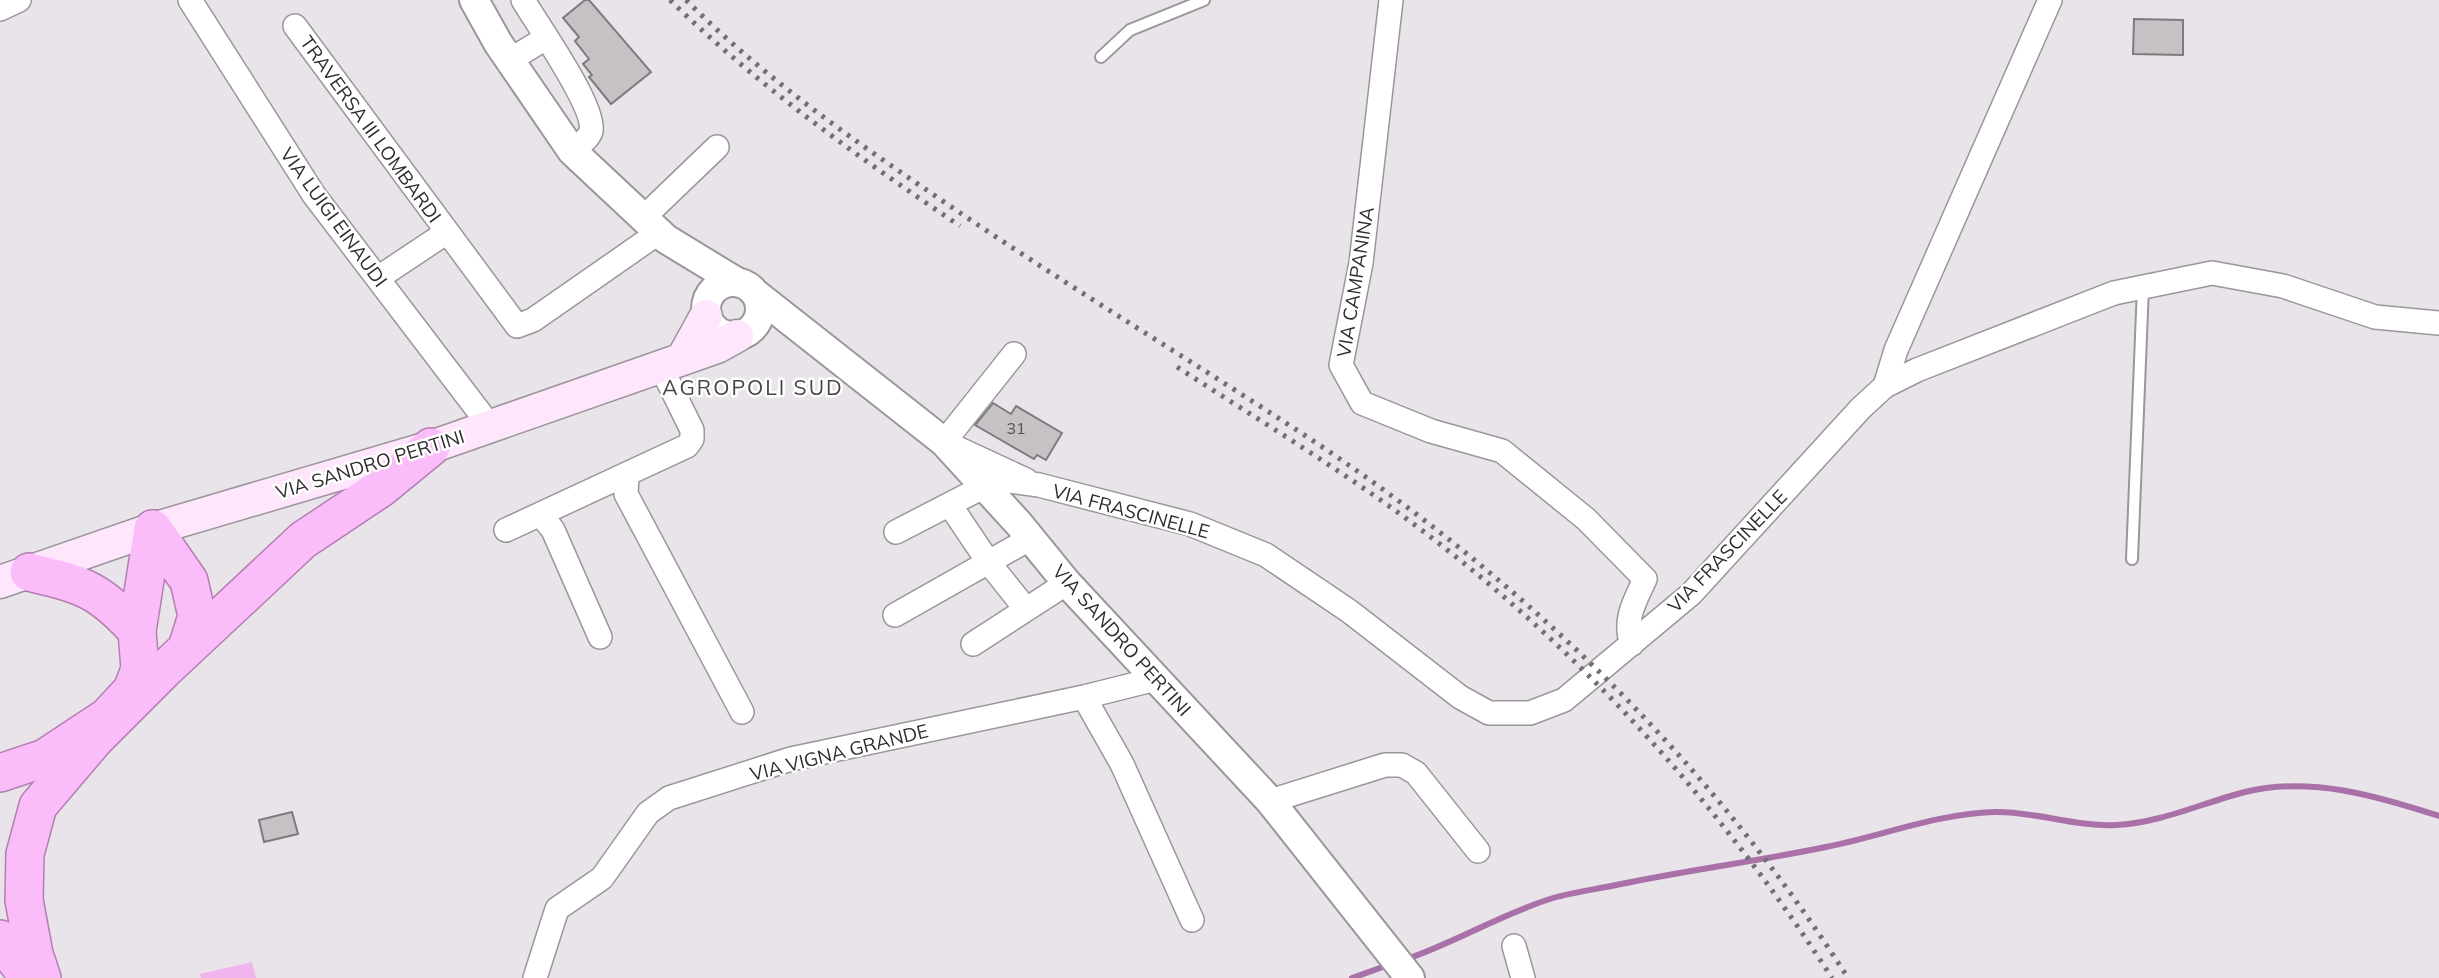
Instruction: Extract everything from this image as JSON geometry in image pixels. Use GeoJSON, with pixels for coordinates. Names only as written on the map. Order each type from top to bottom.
{"type":"FeatureCollection","features":[{"type":"Feature","properties":{"kind":"highway"},"geometry":{"type":"LineString","coordinates":[[42,978],[24,900],[25,854],[38,806],[95,740],[187,648],[303,540],[381,488],[431,447]]}},
{"type":"Feature","properties":{"kind":"highway"},"geometry":{"type":"LineString","coordinates":[[153,529],[190,581],[197,616],[187,648]]}},
{"type":"Feature","properties":{"kind":"highway"},"geometry":{"type":"LineString","coordinates":[[0,773],[45,758],[107,717],[132,690],[140,669],[137,631],[153,529]]}},
{"type":"Feature","properties":{"kind":"highway"},"geometry":{"type":"LineString","coordinates":[[15,577],[86,586],[112,603],[137,631]]}},
{"type":"Feature","properties":{"kind":"highway"},"geometry":{"type":"LineString","coordinates":[[0,939],[29,978]]}},
{"type":"Feature","properties":{"kind":"main road"},"geometry":{"type":"LineString","coordinates":[[672,361],[706,310]]}},
{"type":"Feature","properties":{"kind":"main road","name":"VIA SANDRO PERTINI"},"geometry":{"type":"LineString","coordinates":[[15,577],[153,529],[431,447],[717,346],[743,333]]}},
{"type":"Feature","properties":{"kind":"street"},"geometry":{"type":"LineString","coordinates":[[0,9],[19,0]]}},
{"type":"Feature","properties":{"kind":"street","name":"VIA LUIGI EINAUDI"},"geometry":{"type":"LineString","coordinates":[[190,0],[314,195],[490,426]]}},
{"type":"Feature","properties":{"kind":"street"},"geometry":{"type":"LineString","coordinates":[[474,0],[510,60],[572,151],[655,230],[706,310],[715,330],[743,333],[758,318],[760,310],[745,288],[713,290],[706,310]]}},
{"type":"Feature","properties":{"kind":"street"},"geometry":{"type":"LineString","coordinates":[[523,0],[573,80],[592,128],[589,136],[572,151]]}},
{"type":"Feature","properties":{"kind":"street","name":"VIA CAMPANINA"},"geometry":{"type":"LineString","coordinates":[[1391,0],[1361,263],[1341,365],[1362,402],[1431,431],[1502,451],[1586,519],[1645,579],[1629,617],[1628,633],[1632,644]]}},
{"type":"Feature","properties":{"kind":"street"},"geometry":{"type":"LineString","coordinates":[[1885,386],[1896,350],[2050,0]]}},
{"type":"Feature","properties":{"kind":"street","name":"TRAVERSA III LOMBARDI"},"geometry":{"type":"LineString","coordinates":[[296,26],[517,326],[533,320],[655,230]]}},
{"type":"Feature","properties":{"kind":"street"},"geometry":{"type":"LineString","coordinates":[[510,60],[546,38]]}},
{"type":"Feature","properties":{"kind":"street"},"geometry":{"type":"LineString","coordinates":[[655,230],[717,147]]}},
{"type":"Feature","properties":{"kind":"street","name":"VIA SANDRO PERTINI"},"geometry":{"type":"LineString","coordinates":[[655,230],[745,288],[944,442],[1025,531],[1067,583],[1270,801],[1409,976]]}},
{"type":"Feature","properties":{"kind":"street","name":"TRAVERSA III LOMBARDI"},"geometry":{"type":"LineString","coordinates":[[378,278],[447,232]]}},
{"type":"Feature","properties":{"kind":"street","name":"VIA FRASCINELLE"},"geometry":{"type":"LineString","coordinates":[[944,442],[1034,487],[1190,524],[1266,555],[1349,611],[1460,697],[1489,713],[1530,712],[1564,700],[1691,594],[1885,386],[1917,370],[2113,293],[2143,284],[2212,272],[2283,286],[2375,317],[2439,323]]}},
{"type":"Feature","properties":{"kind":"street","name":"VIA SANDRO PERTINI"},"geometry":{"type":"LineString","coordinates":[[743,333],[807,336]]}},
{"type":"Feature","properties":{"kind":"street"},"geometry":{"type":"LineString","coordinates":[[944,442],[1014,354]]}},
{"type":"Feature","properties":{"kind":"street"},"geometry":{"type":"LineString","coordinates":[[506,530],[687,446],[692,439],[692,429],[672,361]]}},
{"type":"Feature","properties":{"kind":"street"},"geometry":{"type":"LineString","coordinates":[[627,476],[626,494],[743,712]]}},
{"type":"Feature","properties":{"kind":"street","name":"VIA FRASCINELLE"},"geometry":{"type":"LineString","coordinates":[[896,532],[950,505],[988,493],[1007,498],[1034,487]]}},
{"type":"Feature","properties":{"kind":"street","name":"VIA FRASCINELLE"},"geometry":{"type":"LineString","coordinates":[[1025,531],[1015,507],[1021,496],[1034,487]]}},
{"type":"Feature","properties":{"kind":"street"},"geometry":{"type":"LineString","coordinates":[[950,505],[989,564],[1025,608]]}},
{"type":"Feature","properties":{"kind":"street"},"geometry":{"type":"LineString","coordinates":[[541,515],[553,530],[600,637]]}},
{"type":"Feature","properties":{"kind":"street"},"geometry":{"type":"LineString","coordinates":[[895,615],[989,564],[1025,531]]}},
{"type":"Feature","properties":{"kind":"street"},"geometry":{"type":"LineString","coordinates":[[973,644],[1067,583]]}},
{"type":"Feature","properties":{"kind":"street","name":"VIA VIGNA GRANDE"},"geometry":{"type":"LineString","coordinates":[[534,978],[557,909],[602,878],[648,813],[669,798],[791,759],[1084,697],[1156,679]]}},
{"type":"Feature","properties":{"kind":"street"},"geometry":{"type":"LineString","coordinates":[[1084,697],[1122,764],[1192,920]]}},
{"type":"Feature","properties":{"kind":"street"},"geometry":{"type":"LineString","coordinates":[[1270,801],[1385,765],[1402,765],[1416,773],[1478,851]]}},
{"type":"Feature","properties":{"kind":"street"},"geometry":{"type":"LineString","coordinates":[[1514,946],[1523,978]]}},
{"type":"Feature","properties":{"kind":"lane"},"geometry":{"type":"LineString","coordinates":[[1101,57],[1130,30],[1204,0]]}},
{"type":"Feature","properties":{"kind":"lane"},"geometry":{"type":"LineString","coordinates":[[2132,559],[2143,284]]}},
{"type":"Feature","properties":{"kind":"shaded area"},"geometry":{"type":"Polygon","coordinates":[[[252,962],[256,978],[201,978],[200,974],[252,962]]]}},
{"type":"Feature","properties":{"kind":"building"},"geometry":{"type":"Polygon","coordinates":[[[585,0],[589,0],[651,72],[611,104],[589,77],[592,75],[583,64],[589,59],[575,41],[579,37],[563,18],[585,0]]]}},
{"type":"Feature","properties":{"kind":"building"},"geometry":{"type":"Polygon","coordinates":[[[2134,19],[2183,20],[2183,55],[2133,54],[2134,19]]]}},
{"type":"Feature","properties":{"kind":"building"},"geometry":{"type":"Polygon","coordinates":[[[993,403],[1011,414],[1016,406],[1062,433],[1046,460],[1037,455],[1034,459],[975,425],[993,403]]]}},
{"type":"Feature","properties":{"kind":"building"},"geometry":{"type":"Polygon","coordinates":[[[292,812],[298,834],[264,842],[259,820],[292,812]]]}},
{"type":"Feature","properties":{"kind":"waterway"},"geometry":{"type":"LineString","coordinates":[[1404,960],[1515,912],[1561,896],[1826,847],[1930,821],[1972,814],[2009,812],[2085,824],[2116,825],[2165,817],[2245,792],[2294,786],[2344,790],[2439,816]]}},
{"type":"Feature","properties":{"kind":"waterway"},"geometry":{"type":"LineString","coordinates":[[1352,978],[1391,964]]}},
{"type":"Feature","properties":{"kind":"railway"},"geometry":{"type":"LineString","coordinates":[[670,0],[774,91],[884,174],[960,226]]}},
{"type":"Feature","properties":{"kind":"railway"},"geometry":{"type":"LineString","coordinates":[[686,0],[774,79],[869,150],[978,225],[1289,425],[1371,481],[1450,541],[1526,604],[1598,671],[1667,742],[1732,817],[1792,896],[1848,978]]}},
{"type":"Feature","properties":{"kind":"railway"},"geometry":{"type":"LineString","coordinates":[[1177,367],[1389,506],[1517,608],[1576,663],[1633,721],[1687,782],[1738,845],[1832,978]]}},
{"type":"Feature","properties":{"kind":"district","name":"AGROPOLI SUD"},"geometry":{"type":"Point","coordinates":[753,387]}}]}
